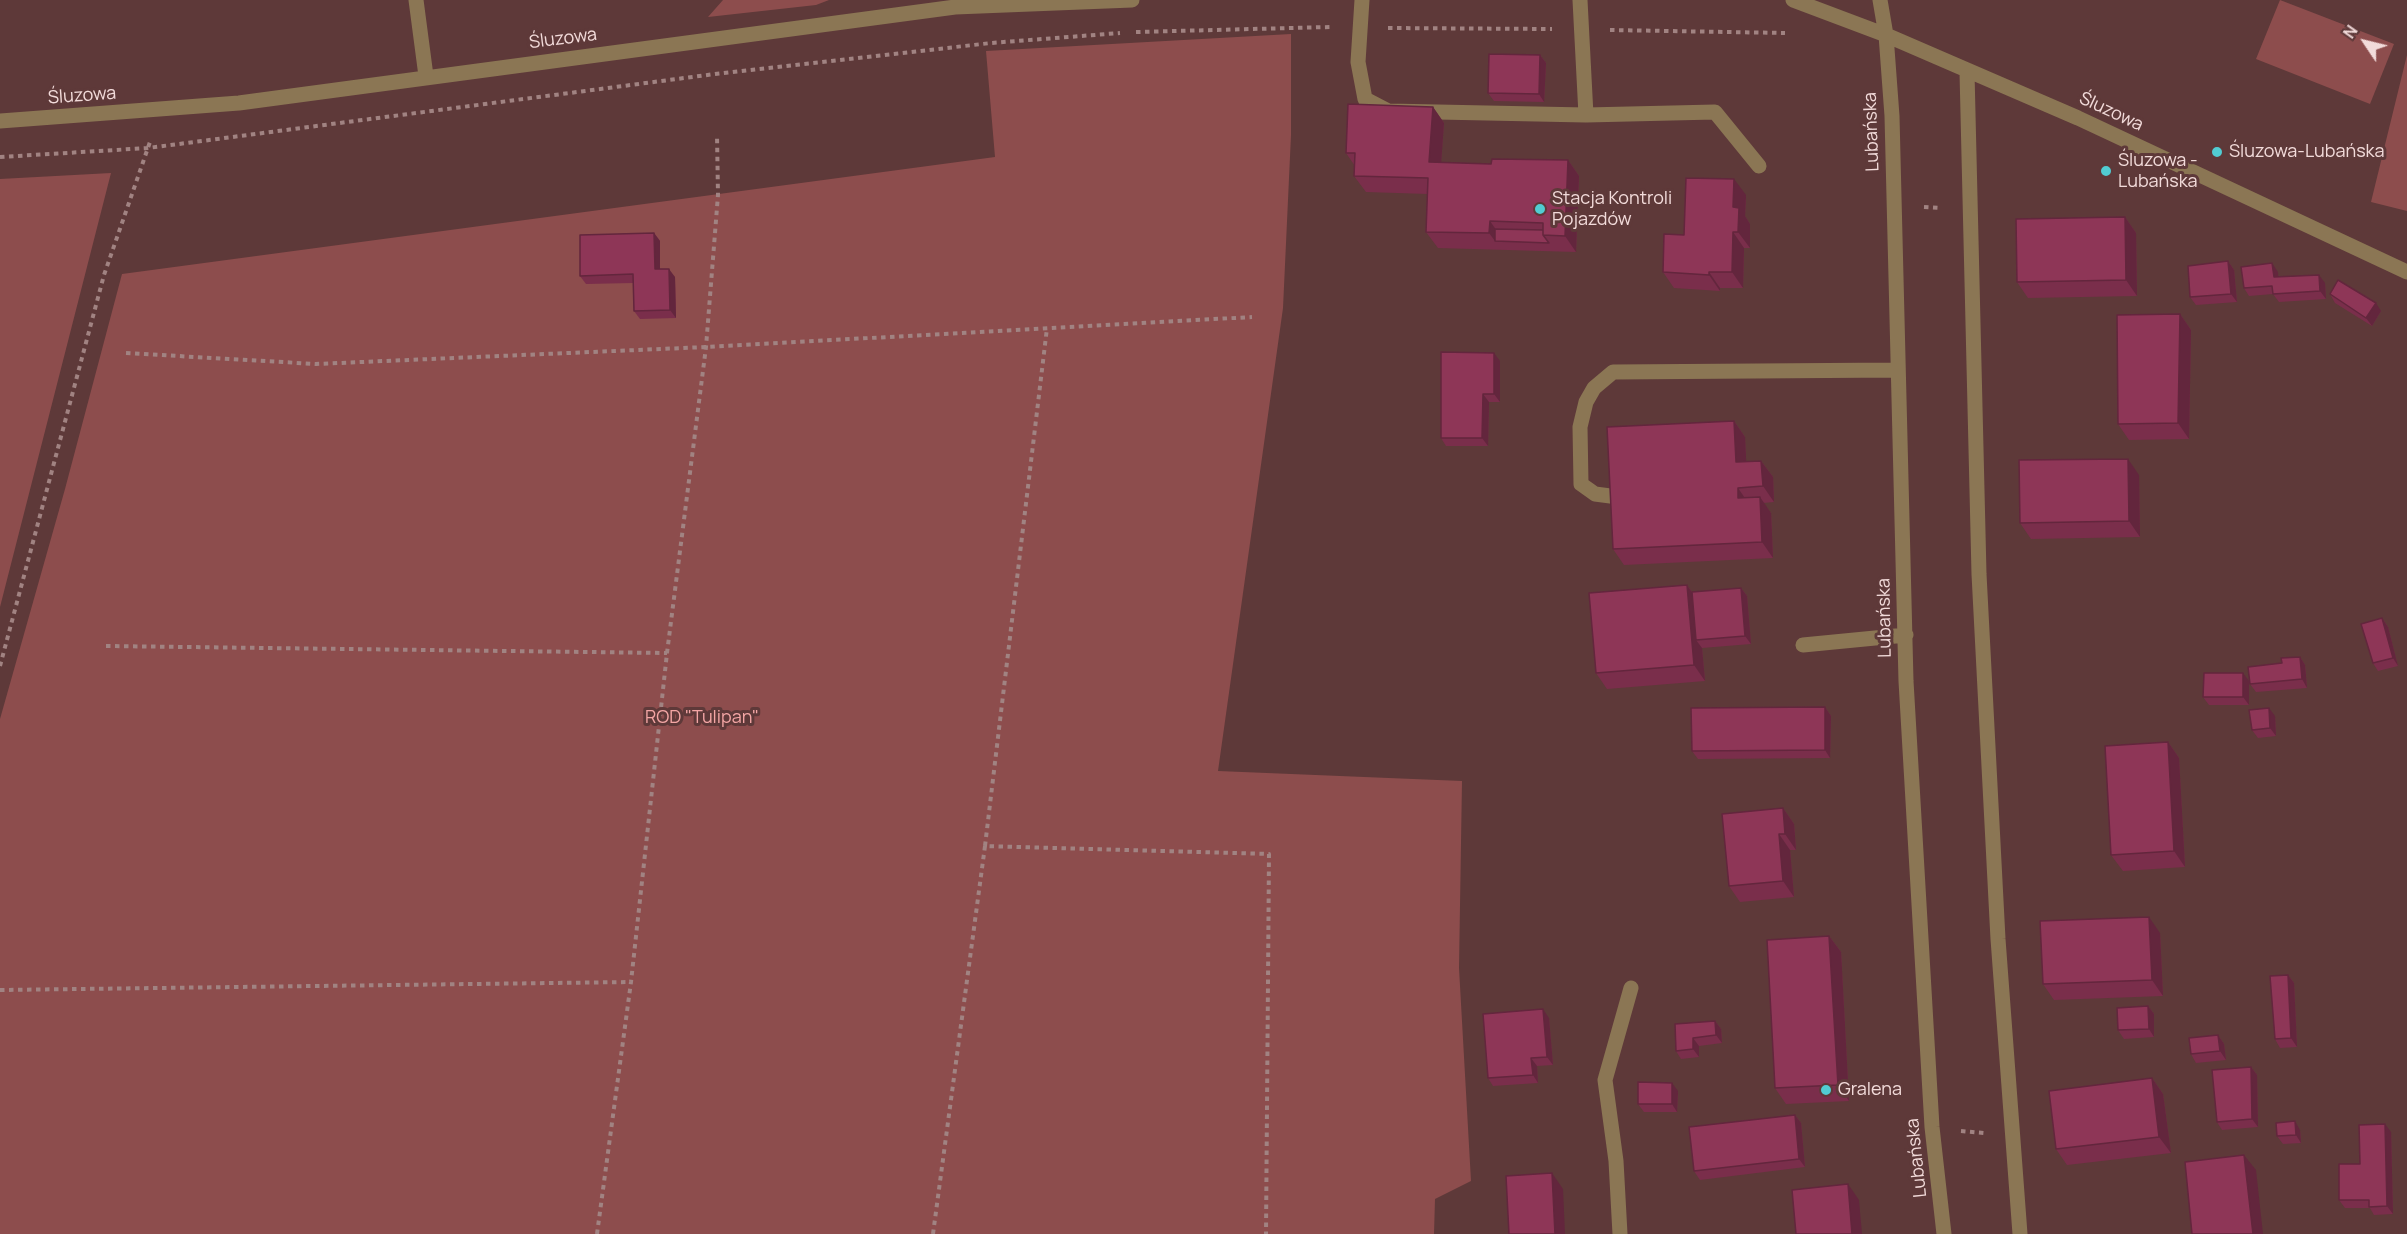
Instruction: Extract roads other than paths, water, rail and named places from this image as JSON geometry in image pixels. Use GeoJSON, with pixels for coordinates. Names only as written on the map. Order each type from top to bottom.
{"type":"FeatureCollection","features":[{"type":"Feature","properties":{"kind":"street"},"geometry":{"type":"LineString","coordinates":[[416,0],[426,76]]}},
{"type":"Feature","properties":{"kind":"street","name":"Śluzowa"},"geometry":{"type":"LineString","coordinates":[[0,121],[239,103],[426,76],[955,7],[1132,0]]}},
{"type":"Feature","properties":{"kind":"street"},"geometry":{"type":"LineString","coordinates":[[1362,0],[1358,62],[1365,99],[1388,111],[1586,115],[1715,112],[1759,166]]}},
{"type":"Feature","properties":{"kind":"street"},"geometry":{"type":"LineString","coordinates":[[1580,0],[1586,115]]}},
{"type":"Feature","properties":{"kind":"street","name":"Śluzowa"},"geometry":{"type":"LineString","coordinates":[[1793,0],[1886,35],[1967,72],[2078,118],[2407,272]]}},
{"type":"Feature","properties":{"kind":"street","name":"Lubańska"},"geometry":{"type":"LineString","coordinates":[[1880,0],[1886,35],[1892,116],[1912,798],[1932,1127],[1944,1234]]}},
{"type":"Feature","properties":{"kind":"street"},"geometry":{"type":"LineString","coordinates":[[1967,72],[1979,574],[1998,939],[2020,1234]]}},
{"type":"Feature","properties":{"kind":"street"},"geometry":{"type":"LineString","coordinates":[[1618,497],[1595,494],[1581,484],[1580,427],[1586,402],[1594,387],[1613,372],[1898,370]]}},
{"type":"Feature","properties":{"kind":"street"},"geometry":{"type":"LineString","coordinates":[[1803,645],[1906,635]]}},
{"type":"Feature","properties":{"kind":"street"},"geometry":{"type":"LineString","coordinates":[[1620,1234],[1616,1161],[1605,1080],[1631,988]]}},
{"type":"Feature","properties":{"kind":"place","name":"Śluzowa-Lubańska"},"geometry":{"type":"Point","coordinates":[2217,152]}},
{"type":"Feature","properties":{"kind":"place","name":"Śluzowa - Lubańska"},"geometry":{"type":"Point","coordinates":[2106,171]}},
{"type":"Feature","properties":{"kind":"place","name":"Stacja Kontroli Pojazdów"},"geometry":{"type":"Point","coordinates":[1540,209]}},
{"type":"Feature","properties":{"kind":"place","name":"Gralena"},"geometry":{"type":"Point","coordinates":[1826,1090]}},
{"type":"Feature","properties":{"kind":"park label","name":"ROD \"Tulipan\""},"geometry":{"type":"Point","coordinates":[702,718]}}]}
